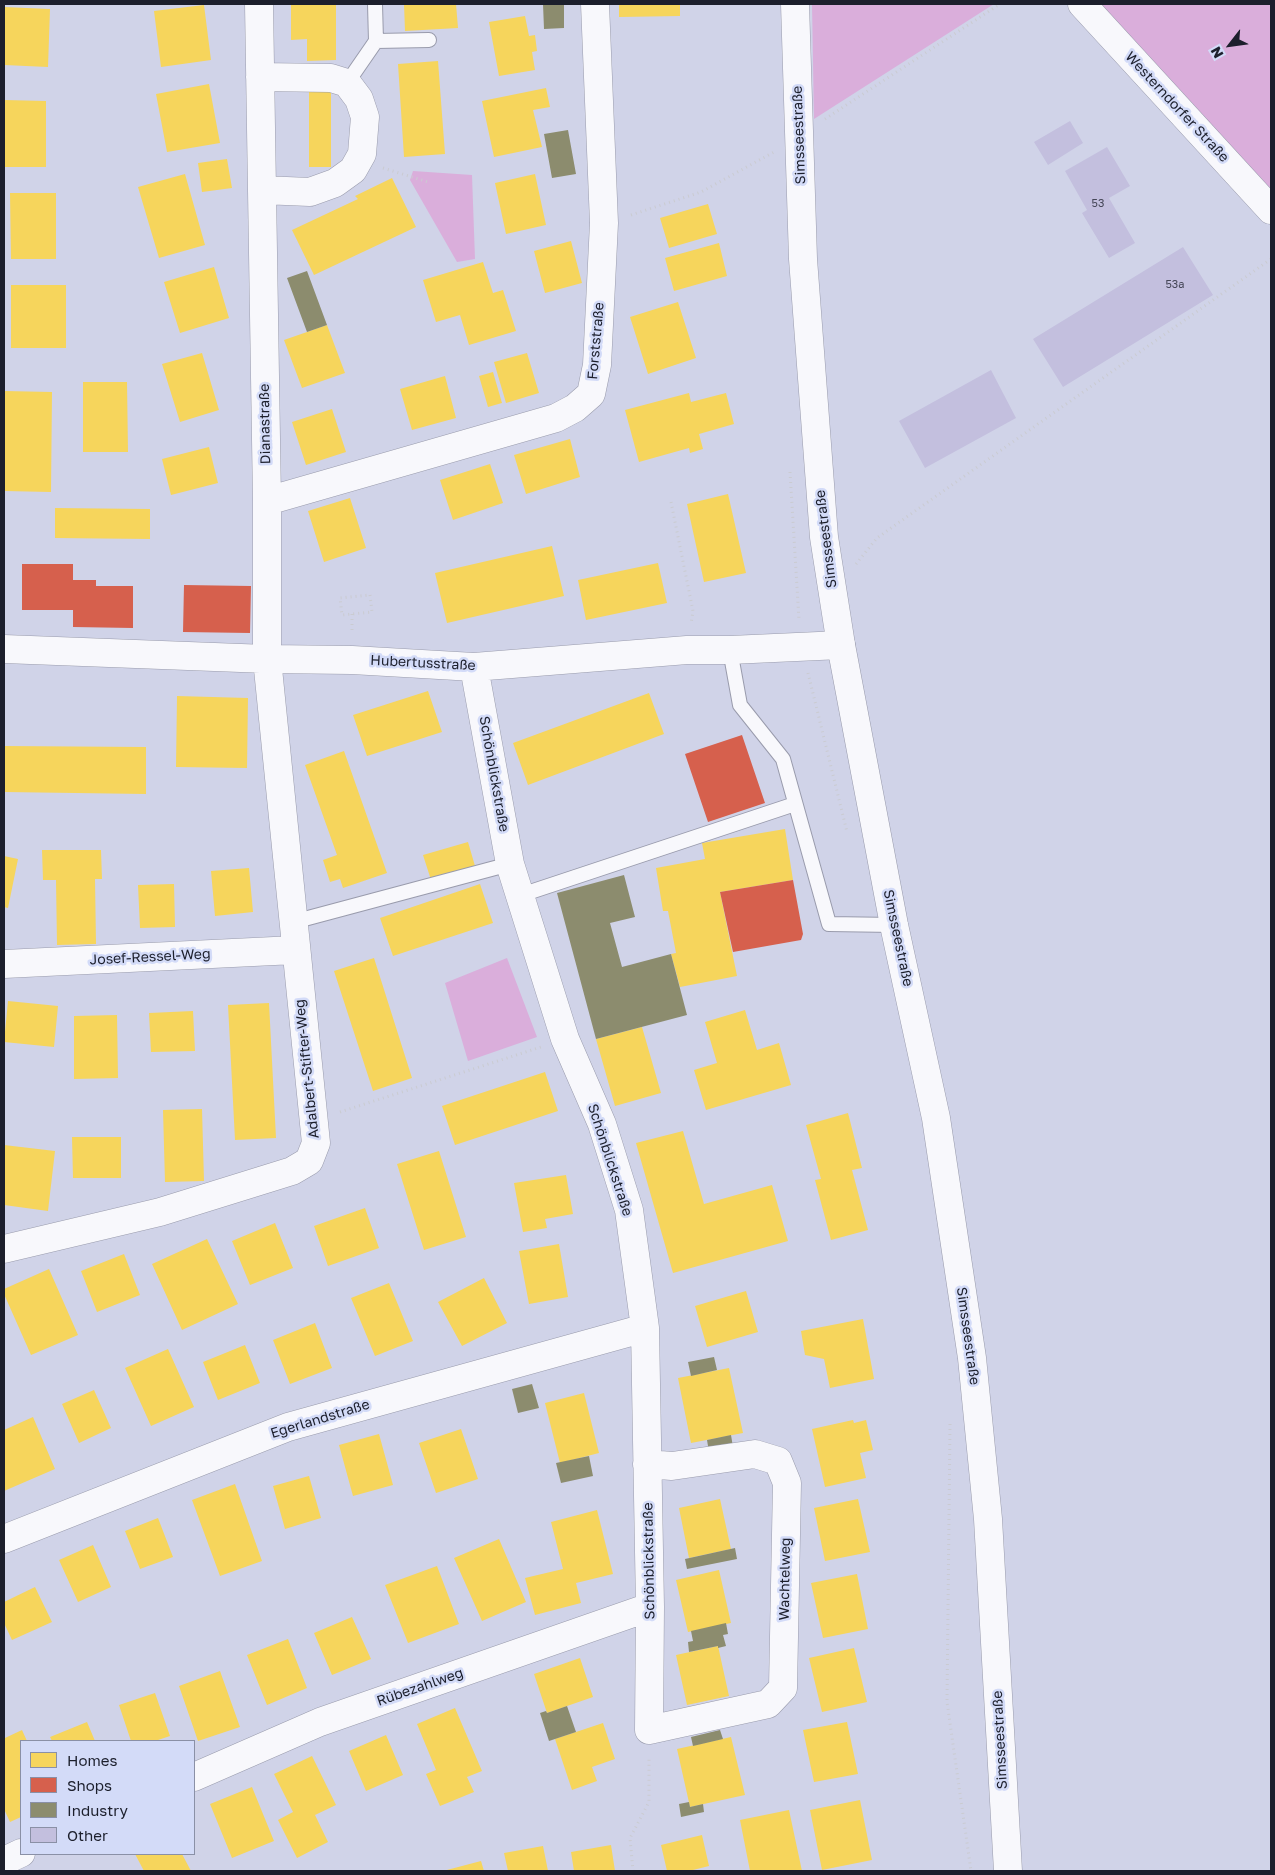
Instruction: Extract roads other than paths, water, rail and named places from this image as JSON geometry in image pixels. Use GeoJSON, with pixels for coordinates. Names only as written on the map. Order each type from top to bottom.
{"type":"FeatureCollection","features":[{"type":"Feature","properties":{"kind":"street","name":"Dianastraße"},"geometry":{"type":"LineString","coordinates":[[259,4],[267,659]]}},
{"type":"Feature","properties":{"kind":"street","name":"Forststraße"},"geometry":{"type":"LineString","coordinates":[[266,501],[556,418],[575,408],[591,394],[597,365],[604,223],[595,4]]}},
{"type":"Feature","properties":{"kind":"street","name":"Simsseestraße"},"geometry":{"type":"LineString","coordinates":[[795,4],[803,259],[819,484],[832,592],[841,645],[894,925],[936,1118],[972,1358],[988,1519],[1008,1871]]}},
{"type":"Feature","properties":{"kind":"street","name":"Westerndorfer Straße"},"geometry":{"type":"LineString","coordinates":[[1082,4],[1271,210]]}},
{"type":"Feature","properties":{"kind":"street"},"geometry":{"type":"LineString","coordinates":[[260,77],[331,78],[347,84],[359,99],[365,117],[362,154],[353,170],[335,183],[310,192],[262,190]]}},
{"type":"Feature","properties":{"kind":"street","name":"Hubertusstraße"},"geometry":{"type":"LineString","coordinates":[[4,649],[267,659],[352,660],[474,667],[687,650],[841,645]]}},
{"type":"Feature","properties":{"kind":"street","name":"Adalbert-Stifter-Weg"},"geometry":{"type":"LineString","coordinates":[[4,1249],[160,1212],[292,1171],[309,1161],[316,1143],[267,659]]}},
{"type":"Feature","properties":{"kind":"street","name":"Schönblickstraße"},"geometry":{"type":"LineString","coordinates":[[474,667],[510,864],[566,1039],[602,1124],[628,1210],[645,1328],[650,1607],[649,1730]]}},
{"type":"Feature","properties":{"kind":"street","name":"Josef-Ressel-Weg"},"geometry":{"type":"LineString","coordinates":[[4,964],[295,950]]}},
{"type":"Feature","properties":{"kind":"street","name":"Egerlandstraße"},"geometry":{"type":"LineString","coordinates":[[4,1539],[288,1427],[645,1328]]}},
{"type":"Feature","properties":{"kind":"street","name":"Wachtelweg"},"geometry":{"type":"LineString","coordinates":[[647,1464],[672,1466],[755,1454],[778,1461],[787,1483],[783,1688],[768,1704],[649,1730]]}},
{"type":"Feature","properties":{"kind":"street","name":"Rübezahlweg"},"geometry":{"type":"LineString","coordinates":[[195,1777],[320,1722],[650,1607]]}},
{"type":"Feature","properties":{"kind":"street"},"geometry":{"type":"LineString","coordinates":[[4,1861],[20,1854]]}},
{"type":"Feature","properties":{"kind":"lane"},"geometry":{"type":"LineString","coordinates":[[347,84],[376,41],[374,4]]}},
{"type":"Feature","properties":{"kind":"lane"},"geometry":{"type":"LineString","coordinates":[[376,41],[429,40]]}},
{"type":"Feature","properties":{"kind":"lane"},"geometry":{"type":"LineString","coordinates":[[730,650],[740,705],[782,759],[829,924],[894,925]]}},
{"type":"Feature","properties":{"kind":"lane"},"geometry":{"type":"LineString","coordinates":[[521,895],[795,804]]}},
{"type":"Feature","properties":{"kind":"lane"},"geometry":{"type":"LineString","coordinates":[[294,922],[510,864]]}}]}
